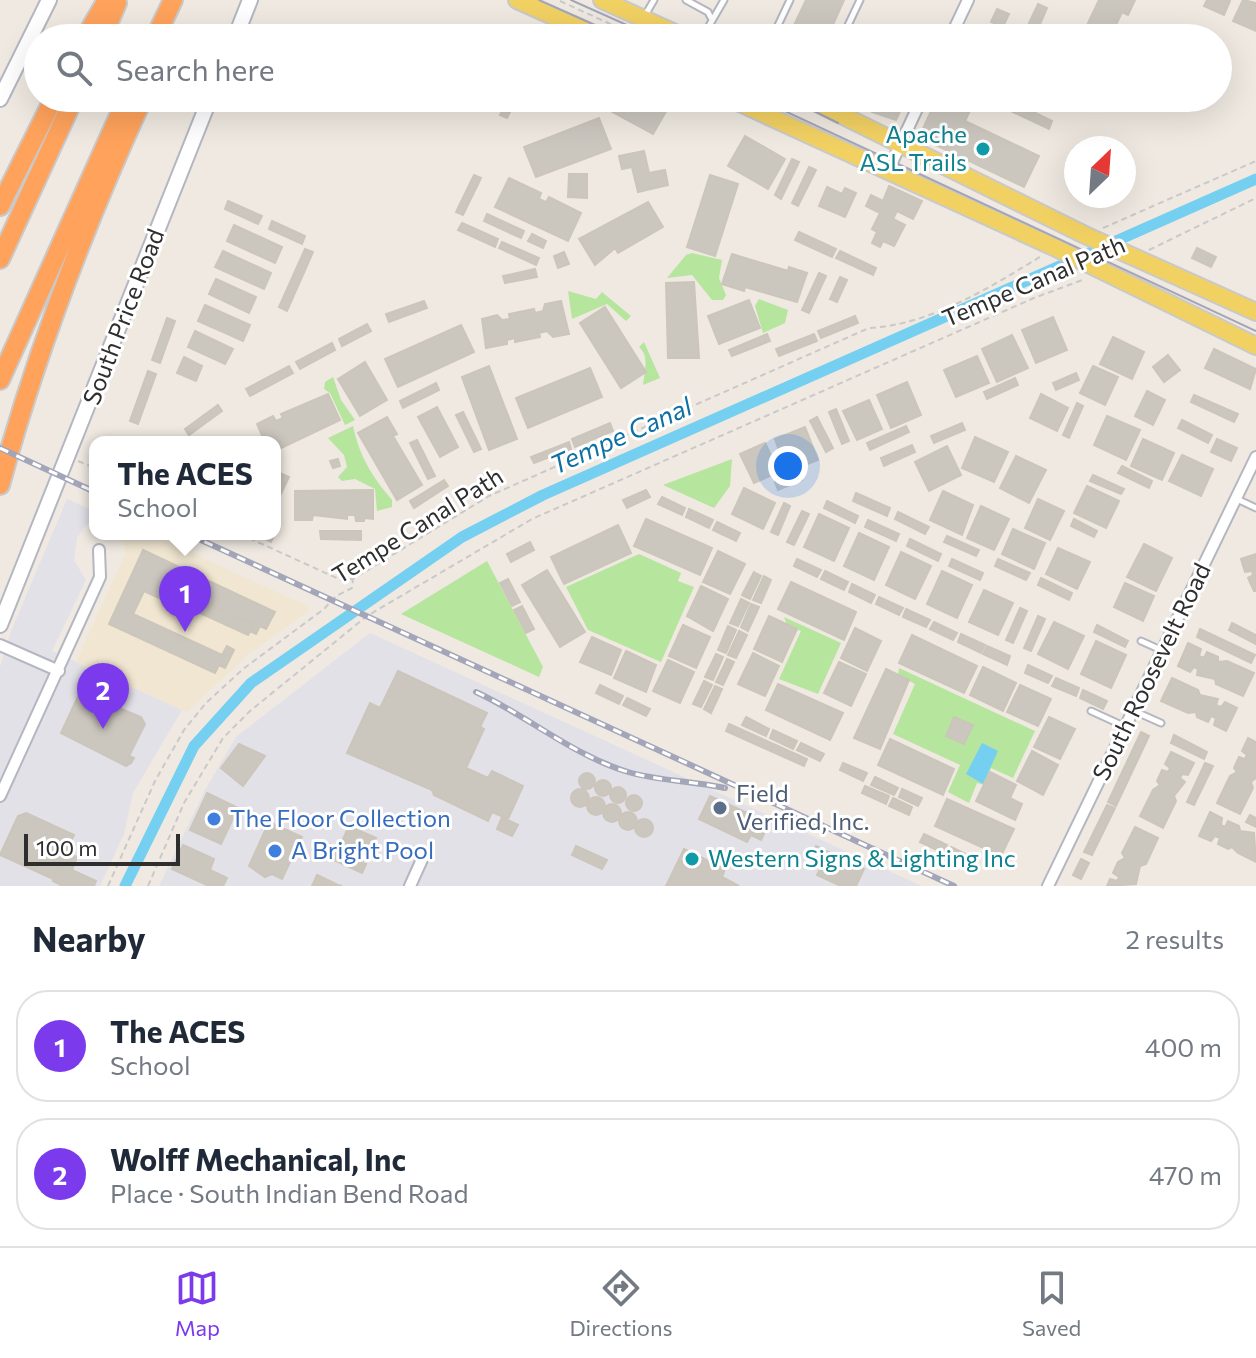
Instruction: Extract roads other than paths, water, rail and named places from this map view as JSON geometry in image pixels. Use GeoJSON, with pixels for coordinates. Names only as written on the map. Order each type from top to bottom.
{"type":"FeatureCollection","features":[{"type":"Feature","properties":{"kind":"highway"},"geometry":{"type":"LineString","coordinates":[[93,24],[107,0]]}},
{"type":"Feature","properties":{"kind":"highway"},"geometry":{"type":"LineString","coordinates":[[108,24],[119,0]]}},
{"type":"Feature","properties":{"kind":"highway"},"geometry":{"type":"LineString","coordinates":[[162,24],[173,0]]}},
{"type":"Feature","properties":{"kind":"highway"},"geometry":{"type":"LineString","coordinates":[[0,206],[47,112]]}},
{"type":"Feature","properties":{"kind":"highway"},"geometry":{"type":"LineString","coordinates":[[0,259],[68,112]]}},
{"type":"Feature","properties":{"kind":"highway"},"geometry":{"type":"LineString","coordinates":[[0,380],[121,112]]}},
{"type":"Feature","properties":{"kind":"highway"},"geometry":{"type":"LineString","coordinates":[[0,485],[34,375],[84,237],[137,112]]}},
{"type":"Feature","properties":{"kind":"main road"},"geometry":{"type":"LineString","coordinates":[[37,24],[49,0]]}},
{"type":"Feature","properties":{"kind":"main road"},"geometry":{"type":"LineString","coordinates":[[241,24],[250,0]]}},
{"type":"Feature","properties":{"kind":"main road"},"geometry":{"type":"LineString","coordinates":[[602,0],[656,24]]}},
{"type":"Feature","properties":{"kind":"main road"},"geometry":{"type":"LineString","coordinates":[[524,1],[572,24]]}},
{"type":"Feature","properties":{"kind":"main road"},"geometry":{"type":"LineString","coordinates":[[0,99],[24,51]]}},
{"type":"Feature","properties":{"kind":"main road","name":"South Price Road"},"geometry":{"type":"LineString","coordinates":[[0,625],[205,112]]}},
{"type":"Feature","properties":{"kind":"main road"},"geometry":{"type":"LineString","coordinates":[[759,112],[1061,250],[1256,346]]}},
{"type":"Feature","properties":{"kind":"main road"},"geometry":{"type":"LineString","coordinates":[[837,112],[1090,237],[1256,312]]}},
{"type":"Feature","properties":{"kind":"street"},"geometry":{"type":"LineString","coordinates":[[957,24],[968,0]]}},
{"type":"Feature","properties":{"kind":"street"},"geometry":{"type":"LineString","coordinates":[[888,171],[915,112]]}},
{"type":"Feature","properties":{"kind":"street","name":"South Roosevelt Road"},"geometry":{"type":"LineString","coordinates":[[1048,886],[1256,457]]}},
{"type":"Feature","properties":{"kind":"street"},"geometry":{"type":"LineString","coordinates":[[0,796],[100,577],[99,550]]}},
{"type":"Feature","properties":{"kind":"street"},"geometry":{"type":"LineString","coordinates":[[0,645],[59,671]]}},
{"type":"Feature","properties":{"kind":"street"},"geometry":{"type":"LineString","coordinates":[[410,886],[424,855]]}},
{"type":"Feature","properties":{"kind":"lane"},"geometry":{"type":"LineString","coordinates":[[643,18],[654,0]]}},
{"type":"Feature","properties":{"kind":"lane"},"geometry":{"type":"LineString","coordinates":[[686,0],[708,12],[712,19]]}},
{"type":"Feature","properties":{"kind":"lane"},"geometry":{"type":"LineString","coordinates":[[709,24],[724,0]]}},
{"type":"Feature","properties":{"kind":"lane"},"geometry":{"type":"LineString","coordinates":[[779,24],[790,0]]}},
{"type":"Feature","properties":{"kind":"lane"},"geometry":{"type":"LineString","coordinates":[[849,24],[860,0]]}},
{"type":"Feature","properties":{"kind":"lane"},"geometry":{"type":"LineString","coordinates":[[1236,499],[1256,508]]}},
{"type":"Feature","properties":{"kind":"lane"},"geometry":{"type":"LineString","coordinates":[[1141,641],[1163,651]]}},
{"type":"Feature","properties":{"kind":"lane"},"geometry":{"type":"LineString","coordinates":[[1091,711],[1126,727]]}},
{"type":"Feature","properties":{"kind":"lane"},"geometry":{"type":"LineString","coordinates":[[1134,711],[1161,723]]}},
{"type":"Feature","properties":{"kind":"water"},"geometry":{"type":"Polygon","coordinates":[[[982,743],[998,751],[983,784],[966,774],[982,743]]]}},
{"type":"Feature","properties":{"kind":"waterway","name":"Tempe Canal"},"geometry":{"type":"LineString","coordinates":[[125,886],[194,746],[251,683],[462,537],[543,495],[1256,179]]}},
{"type":"Feature","properties":{"kind":"tram line"},"geometry":{"type":"LineString","coordinates":[[539,0],[593,24]]}},
{"type":"Feature","properties":{"kind":"tram line"},"geometry":{"type":"LineString","coordinates":[[571,0],[625,24]]}},
{"type":"Feature","properties":{"kind":"tram line"},"geometry":{"type":"LineString","coordinates":[[787,112],[1256,331]]}},
{"type":"Feature","properties":{"kind":"tram line"},"geometry":{"type":"LineString","coordinates":[[816,112],[838,123]]}},
{"type":"Feature","properties":{"kind":"railway"},"geometry":{"type":"LineString","coordinates":[[0,448],[89,489]]}},
{"type":"Feature","properties":{"kind":"railway"},"geometry":{"type":"LineString","coordinates":[[201,540],[954,886]]}},
{"type":"Feature","properties":{"kind":"railway"},"geometry":{"type":"LineString","coordinates":[[476,692],[608,765],[640,775],[725,788]]}},
{"type":"Feature","properties":{"kind":"place","name":"Apache ASL Trails"},"geometry":{"type":"Point","coordinates":[983,149]}},
{"type":"Feature","properties":{"kind":"place","name":"The ACES"},"geometry":{"type":"Point","coordinates":[185,632]}},
{"type":"Feature","properties":{"kind":"place","name":"Wolff Mechanical, Inc"},"geometry":{"type":"Point","coordinates":[103,729]}},
{"type":"Feature","properties":{"kind":"place","name":"Field Verified, Inc."},"geometry":{"type":"Point","coordinates":[720,808]}},
{"type":"Feature","properties":{"kind":"place","name":"The Floor Collection"},"geometry":{"type":"Point","coordinates":[214,819]}},
{"type":"Feature","properties":{"kind":"place","name":"A Bright Pool"},"geometry":{"type":"Point","coordinates":[275,851]}},
{"type":"Feature","properties":{"kind":"place","name":"Western Signs & Lighting Inc"},"geometry":{"type":"Point","coordinates":[692,859]}}]}
